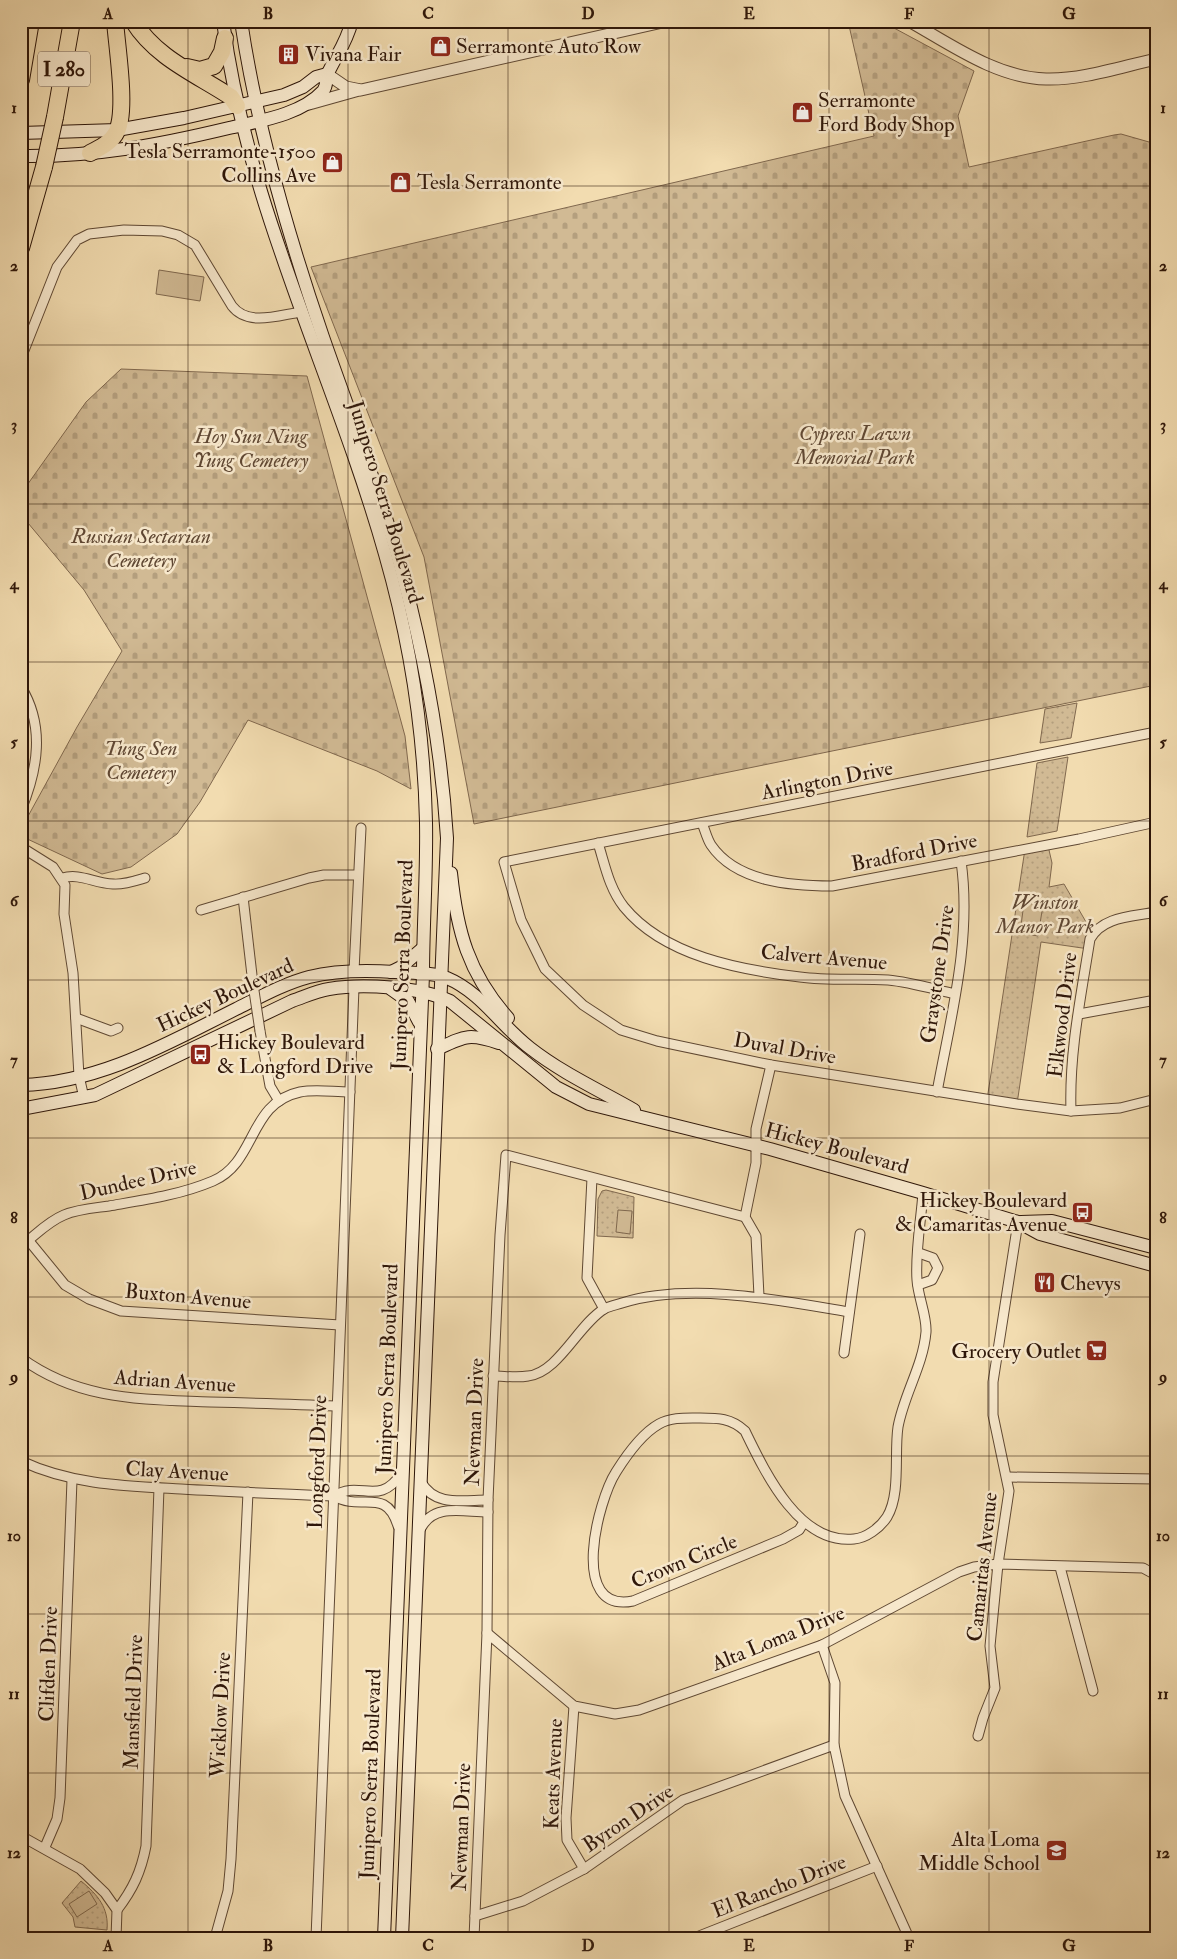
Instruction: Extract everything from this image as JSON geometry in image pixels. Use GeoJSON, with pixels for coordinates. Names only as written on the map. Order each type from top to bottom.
{"type":"FeatureCollection","features":[{"type":"Feature","properties":{"kind":"highway","name":"I 280"},"geometry":{"type":"LineString","coordinates":[[21,80],[31,21]]}},
{"type":"Feature","properties":{"kind":"highway","name":"I 280"},"geometry":{"type":"LineString","coordinates":[[21,248],[44,166],[55,117],[72,21]]}},
{"type":"Feature","properties":{"kind":"highway"},"geometry":{"type":"LineString","coordinates":[[90,153],[106,145],[117,130],[121,105],[115,21]]}},
{"type":"Feature","properties":{"kind":"highway"},"geometry":{"type":"LineString","coordinates":[[133,21],[148,42],[166,57],[231,97],[237,106]]}},
{"type":"Feature","properties":{"kind":"highway"},"geometry":{"type":"LineString","coordinates":[[166,57],[191,68],[208,69],[218,60],[225,38]]}},
{"type":"Feature","properties":{"kind":"main road","name":"Junipero Serra Boulevard"},"geometry":{"type":"LineString","coordinates":[[223,21],[237,106],[260,193],[374,517],[404,626],[424,764],[426,828],[423,975],[384,1938]]}},
{"type":"Feature","properties":{"kind":"main road","name":"Junipero Serra Boulevard"},"geometry":{"type":"LineString","coordinates":[[241,21],[260,120],[296,253],[385,514],[406,589],[436,729],[447,838],[402,1938]]}},
{"type":"Feature","properties":{"kind":"main road"},"geometry":{"type":"LineString","coordinates":[[21,156],[90,153],[152,146],[242,125],[303,106],[324,90],[327,74],[343,47],[352,21]]}},
{"type":"Feature","properties":{"kind":"main road"},"geometry":{"type":"LineString","coordinates":[[21,133],[117,130],[256,102],[294,92],[316,77],[327,74]]}},
{"type":"Feature","properties":{"kind":"main road"},"geometry":{"type":"LineString","coordinates":[[447,838],[455,909],[468,955],[489,995],[518,1030],[528,1047]]}},
{"type":"Feature","properties":{"kind":"main road"},"geometry":{"type":"LineString","coordinates":[[391,972],[401,967],[423,948]]}},
{"type":"Feature","properties":{"kind":"main road","name":"Hickey Boulevard"},"geometry":{"type":"LineString","coordinates":[[21,1085],[51,1082],[112,1068],[291,983],[332,972],[391,972],[441,976],[469,992],[528,1047],[573,1077],[645,1116]]}},
{"type":"Feature","properties":{"kind":"main road"},"geometry":{"type":"LineString","coordinates":[[389,988],[408,1001],[421,1026]]}},
{"type":"Feature","properties":{"kind":"main road","name":"Hickey Boulevard"},"geometry":{"type":"LineString","coordinates":[[21,1110],[95,1095],[292,1001],[329,989],[389,988],[422,992],[440,996],[463,1010],[502,1044],[572,1096],[605,1108],[645,1116],[923,1193],[1018,1222],[1040,1234],[1156,1266]]}},
{"type":"Feature","properties":{"kind":"main road"},"geometry":{"type":"LineString","coordinates":[[437,1049],[465,1036],[475,1036],[502,1044]]}},
{"type":"Feature","properties":{"kind":"main road","name":"Hickey Boulevard"},"geometry":{"type":"LineString","coordinates":[[1018,1222],[1052,1222],[1156,1248]]}},
{"type":"Feature","properties":{"kind":"street"},"geometry":{"type":"LineString","coordinates":[[303,106],[361,90],[667,21]]}},
{"type":"Feature","properties":{"kind":"street"},"geometry":{"type":"LineString","coordinates":[[909,21],[989,64],[1026,77],[1064,79],[1156,59]]}},
{"type":"Feature","properties":{"kind":"street"},"geometry":{"type":"LineString","coordinates":[[327,74],[346,87],[361,90]]}},
{"type":"Feature","properties":{"kind":"street"},"geometry":{"type":"LineString","coordinates":[[21,358],[57,267],[65,254],[77,240],[101,231],[162,231],[178,235],[195,245],[232,306],[239,313],[255,318],[301,312]]}},
{"type":"Feature","properties":{"kind":"street"},"geometry":{"type":"LineString","coordinates":[[21,687],[36,721],[38,746],[35,767],[21,810]]}},
{"type":"Feature","properties":{"kind":"street","name":"Arlington Drive"},"geometry":{"type":"LineString","coordinates":[[504,862],[1156,732]]}},
{"type":"Feature","properties":{"kind":"street","name":"Bradford Drive"},"geometry":{"type":"LineString","coordinates":[[702,823],[710,844],[722,859],[756,876],[800,886],[832,886],[1156,822]]}},
{"type":"Feature","properties":{"kind":"street"},"geometry":{"type":"LineString","coordinates":[[354,971],[361,828]]}},
{"type":"Feature","properties":{"kind":"street","name":"Calvert Avenue"},"geometry":{"type":"LineString","coordinates":[[598,844],[610,884],[623,906],[646,930],[696,954],[743,967],[801,977],[890,980],[955,994]]}},
{"type":"Feature","properties":{"kind":"street"},"geometry":{"type":"LineString","coordinates":[[21,847],[45,860],[62,878],[65,885],[64,914],[73,973],[79,1076],[84,1098]]}},
{"type":"Feature","properties":{"kind":"street","name":"Graystone Drive"},"geometry":{"type":"LineString","coordinates":[[937,1092],[962,955],[966,891],[962,861]]}},
{"type":"Feature","properties":{"kind":"street","name":"Duval Drive"},"geometry":{"type":"LineString","coordinates":[[504,862],[520,920],[545,969],[584,1005],[621,1030],[657,1041],[771,1065],[937,1092],[1071,1111],[1120,1108],[1156,1099]]}},
{"type":"Feature","properties":{"kind":"street"},"geometry":{"type":"LineString","coordinates":[[62,878],[76,875],[97,882],[116,885],[145,878]]}},
{"type":"Feature","properties":{"kind":"street"},"geometry":{"type":"LineString","coordinates":[[201,910],[324,875],[358,875]]}},
{"type":"Feature","properties":{"kind":"street"},"geometry":{"type":"LineString","coordinates":[[243,897],[260,1032],[270,1086],[279,1101]]}},
{"type":"Feature","properties":{"kind":"street","name":"Elkwood Drive"},"geometry":{"type":"LineString","coordinates":[[1071,1111],[1070,1083],[1090,939],[1096,929],[1105,922],[1156,912]]}},
{"type":"Feature","properties":{"kind":"street","name":"Longford Drive"},"geometry":{"type":"LineString","coordinates":[[316,1938],[354,988]]}},
{"type":"Feature","properties":{"kind":"street"},"geometry":{"type":"LineString","coordinates":[[1079,1014],[1156,1000]]}},
{"type":"Feature","properties":{"kind":"street"},"geometry":{"type":"LineString","coordinates":[[76,1018],[111,1031],[118,1028]]}},
{"type":"Feature","properties":{"kind":"street"},"geometry":{"type":"LineString","coordinates":[[759,1296],[756,1236],[745,1217],[756,1163],[756,1129],[771,1065]]}},
{"type":"Feature","properties":{"kind":"street","name":"Dundee Drive"},"geometry":{"type":"LineString","coordinates":[[25,1243],[43,1226],[65,1214],[154,1198],[214,1180],[231,1169],[243,1155],[261,1117],[279,1101],[300,1092],[350,1092]]}},
{"type":"Feature","properties":{"kind":"street","name":"Newman Drive"},"geometry":{"type":"LineString","coordinates":[[474,1938],[487,1633],[488,1500],[506,1155],[745,1217]]}},
{"type":"Feature","properties":{"kind":"street"},"geometry":{"type":"LineString","coordinates":[[592,1178],[587,1278],[604,1309]]}},
{"type":"Feature","properties":{"kind":"street","name":"Crown Circle"},"geometry":{"type":"LineString","coordinates":[[804,1522],[799,1530],[784,1539],[633,1601],[613,1600],[600,1591],[595,1580],[594,1547],[596,1526],[615,1473],[649,1431],[660,1423],[678,1418],[725,1418],[737,1424],[745,1431],[786,1503],[804,1522],[839,1541],[862,1538],[877,1528],[887,1517],[893,1499],[898,1426],[922,1360],[926,1330],[918,1285],[923,1193]]}},
{"type":"Feature","properties":{"kind":"street","name":"Camaritas Avenue"},"geometry":{"type":"LineString","coordinates":[[978,1736],[995,1688],[990,1646],[998,1564],[1009,1491],[1008,1477],[993,1415],[993,1382],[1018,1222]]}},
{"type":"Feature","properties":{"kind":"street"},"geometry":{"type":"LineString","coordinates":[[844,1353],[860,1234]]}},
{"type":"Feature","properties":{"kind":"street","name":"Buxton Avenue"},"geometry":{"type":"LineString","coordinates":[[25,1243],[65,1285],[89,1299],[121,1311],[340,1324]]}},
{"type":"Feature","properties":{"kind":"street"},"geometry":{"type":"LineString","coordinates":[[918,1285],[932,1280],[938,1268],[933,1258],[919,1253]]}},
{"type":"Feature","properties":{"kind":"street"},"geometry":{"type":"LineString","coordinates":[[494,1376],[528,1376],[536,1374],[554,1362],[584,1327],[604,1309],[638,1298],[678,1294],[759,1296],[849,1312]]}},
{"type":"Feature","properties":{"kind":"street","name":"Adrian Avenue"},"geometry":{"type":"LineString","coordinates":[[21,1358],[40,1372],[75,1388],[126,1399],[336,1406]]}},
{"type":"Feature","properties":{"kind":"street","name":"Clay Avenue"},"geometry":{"type":"LineString","coordinates":[[21,1461],[40,1470],[72,1480],[158,1488],[334,1496],[343,1501],[381,1503],[393,1510],[400,1531]]}},
{"type":"Feature","properties":{"kind":"street","name":"Clay Avenue"},"geometry":{"type":"LineString","coordinates":[[334,1496],[343,1490],[382,1492],[394,1486],[404,1471]]}},
{"type":"Feature","properties":{"kind":"street"},"geometry":{"type":"LineString","coordinates":[[1008,1477],[1156,1479]]}},
{"type":"Feature","properties":{"kind":"street","name":"Clifden Drive"},"geometry":{"type":"LineString","coordinates":[[45,1847],[57,1819],[60,1798],[72,1480]]}},
{"type":"Feature","properties":{"kind":"street"},"geometry":{"type":"LineString","coordinates":[[420,1480],[426,1491],[438,1499],[488,1500]]}},
{"type":"Feature","properties":{"kind":"street","name":"Mansfield Drive"},"geometry":{"type":"LineString","coordinates":[[117,1910],[132,1892],[142,1870],[146,1846],[158,1488]]}},
{"type":"Feature","properties":{"kind":"street","name":"Wicklow Drive"},"geometry":{"type":"LineString","coordinates":[[215,1938],[228,1891],[231,1859],[248,1492]]}},
{"type":"Feature","properties":{"kind":"street"},"geometry":{"type":"LineString","coordinates":[[418,1532],[425,1519],[438,1511],[488,1512]]}},
{"type":"Feature","properties":{"kind":"street","name":"Alta Loma Drive"},"geometry":{"type":"LineString","coordinates":[[487,1633],[574,1706],[615,1714],[639,1710],[822,1645],[959,1572],[974,1567],[998,1564],[1143,1568],[1154,1574],[1156,1578]]}},
{"type":"Feature","properties":{"kind":"street"},"geometry":{"type":"LineString","coordinates":[[1060,1567],[1093,1691]]}},
{"type":"Feature","properties":{"kind":"street"},"geometry":{"type":"LineString","coordinates":[[822,1645],[835,1683],[834,1745],[844,1796],[909,1938]]}},
{"type":"Feature","properties":{"kind":"street","name":"Keats Avenue"},"geometry":{"type":"LineString","coordinates":[[574,1706],[566,1818],[567,1840],[584,1869]]}},
{"type":"Feature","properties":{"kind":"street","name":"Byron Drive"},"geometry":{"type":"LineString","coordinates":[[474,1916],[523,1901],[584,1869],[683,1800],[834,1745]]}},
{"type":"Feature","properties":{"kind":"street"},"geometry":{"type":"LineString","coordinates":[[21,1836],[45,1847],[80,1869],[105,1893],[117,1910],[116,1938]]}},
{"type":"Feature","properties":{"kind":"street","name":"El Rancho Drive"},"geometry":{"type":"LineString","coordinates":[[694,1938],[877,1866]]}},
{"type":"Feature","properties":{"kind":"green space","name":"Cypress Lawn Memorial Park"},"geometry":{"type":"Polygon","coordinates":[[[848,21],[881,21],[974,71],[958,116],[969,167],[1121,134],[1156,144],[1156,685],[474,824],[424,557],[311,267],[874,136],[848,21]]]}},
{"type":"Feature","properties":{"kind":"green space"},"geometry":{"type":"Polygon","coordinates":[[[159,270],[204,277],[200,301],[156,294],[159,270]]]}},
{"type":"Feature","properties":{"kind":"green space"},"geometry":{"type":"Polygon","coordinates":[[[121,369],[307,376],[405,736],[411,789],[377,771],[248,720],[200,802],[177,834],[131,867],[102,874],[21,836],[21,829],[77,727],[122,651],[84,590],[28,523],[25,488],[86,402],[121,369]]]}},
{"type":"Feature","properties":{"kind":"green space"},"geometry":{"type":"Polygon","coordinates":[[[1077,703],[1071,738],[1040,743],[1045,709],[1077,703]]]}},
{"type":"Feature","properties":{"kind":"green space"},"geometry":{"type":"Polygon","coordinates":[[[1068,757],[1057,831],[1027,837],[1037,763],[1068,757]]]}},
{"type":"Feature","properties":{"kind":"green space","name":"Winston Manor Park"},"geometry":{"type":"Polygon","coordinates":[[[1052,844],[1049,850],[1052,863],[1049,887],[1064,884],[1093,934],[1089,949],[1041,942],[1017,1104],[987,1100],[1025,849],[1052,844]]]}},
{"type":"Feature","properties":{"kind":"green space"},"geometry":{"type":"Polygon","coordinates":[[[1024,903],[1043,905],[1038,936],[1020,933],[1024,903]]]}},
{"type":"Feature","properties":{"kind":"green space"},"geometry":{"type":"Polygon","coordinates":[[[606,1190],[634,1197],[633,1238],[597,1236],[598,1199],[602,1191],[606,1190]]]}},
{"type":"Feature","properties":{"kind":"green space"},"geometry":{"type":"Polygon","coordinates":[[[618,1210],[632,1211],[630,1234],[616,1232],[618,1210]]]}},
{"type":"Feature","properties":{"kind":"green space"},"geometry":{"type":"Polygon","coordinates":[[[81,1881],[93,1891],[101,1902],[106,1915],[107,1930],[75,1927],[73,1917],[62,1903],[81,1881]]]}},
{"type":"Feature","properties":{"kind":"green space"},"geometry":{"type":"Polygon","coordinates":[[[89,1891],[97,1904],[77,1917],[69,1904],[89,1891]]]}},
{"type":"Feature","properties":{"kind":"place","name":"Serramonte Auto Row"},"geometry":{"type":"Point","coordinates":[440,46]}},
{"type":"Feature","properties":{"kind":"place","name":"Vivana Fair"},"geometry":{"type":"Point","coordinates":[289,54]}},
{"type":"Feature","properties":{"kind":"place","name":"Serramonte Ford Body Shop"},"geometry":{"type":"Point","coordinates":[802,112]}},
{"type":"Feature","properties":{"kind":"place","name":"Tesla Serramonte-1500 Collins Ave"},"geometry":{"type":"Point","coordinates":[332,163]}},
{"type":"Feature","properties":{"kind":"place","name":"Tesla Serramonte"},"geometry":{"type":"Point","coordinates":[401,182]}},
{"type":"Feature","properties":{"kind":"place","name":"Hickey Boulevard & Longford Drive"},"geometry":{"type":"Point","coordinates":[201,1054]}},
{"type":"Feature","properties":{"kind":"place","name":"Hickey Boulevard & Camaritas Avenue"},"geometry":{"type":"Point","coordinates":[1083,1212]}},
{"type":"Feature","properties":{"kind":"place","name":"Chevys"},"geometry":{"type":"Point","coordinates":[1044,1283]}},
{"type":"Feature","properties":{"kind":"place","name":"Grocery Outlet"},"geometry":{"type":"Point","coordinates":[1097,1351]}},
{"type":"Feature","properties":{"kind":"place","name":"Alta Loma Middle School"},"geometry":{"type":"Point","coordinates":[1056,1851]}},
{"type":"Feature","properties":{"kind":"park label","name":"Hoy Sun Ning Yung Cemetery"},"geometry":{"type":"Point","coordinates":[251,448]}},
{"type":"Feature","properties":{"kind":"park label","name":"Russian Sectarian Cemetery"},"geometry":{"type":"Point","coordinates":[141,548]}},
{"type":"Feature","properties":{"kind":"park label","name":"Tung Sen Cemetery"},"geometry":{"type":"Point","coordinates":[141,760]}}]}
